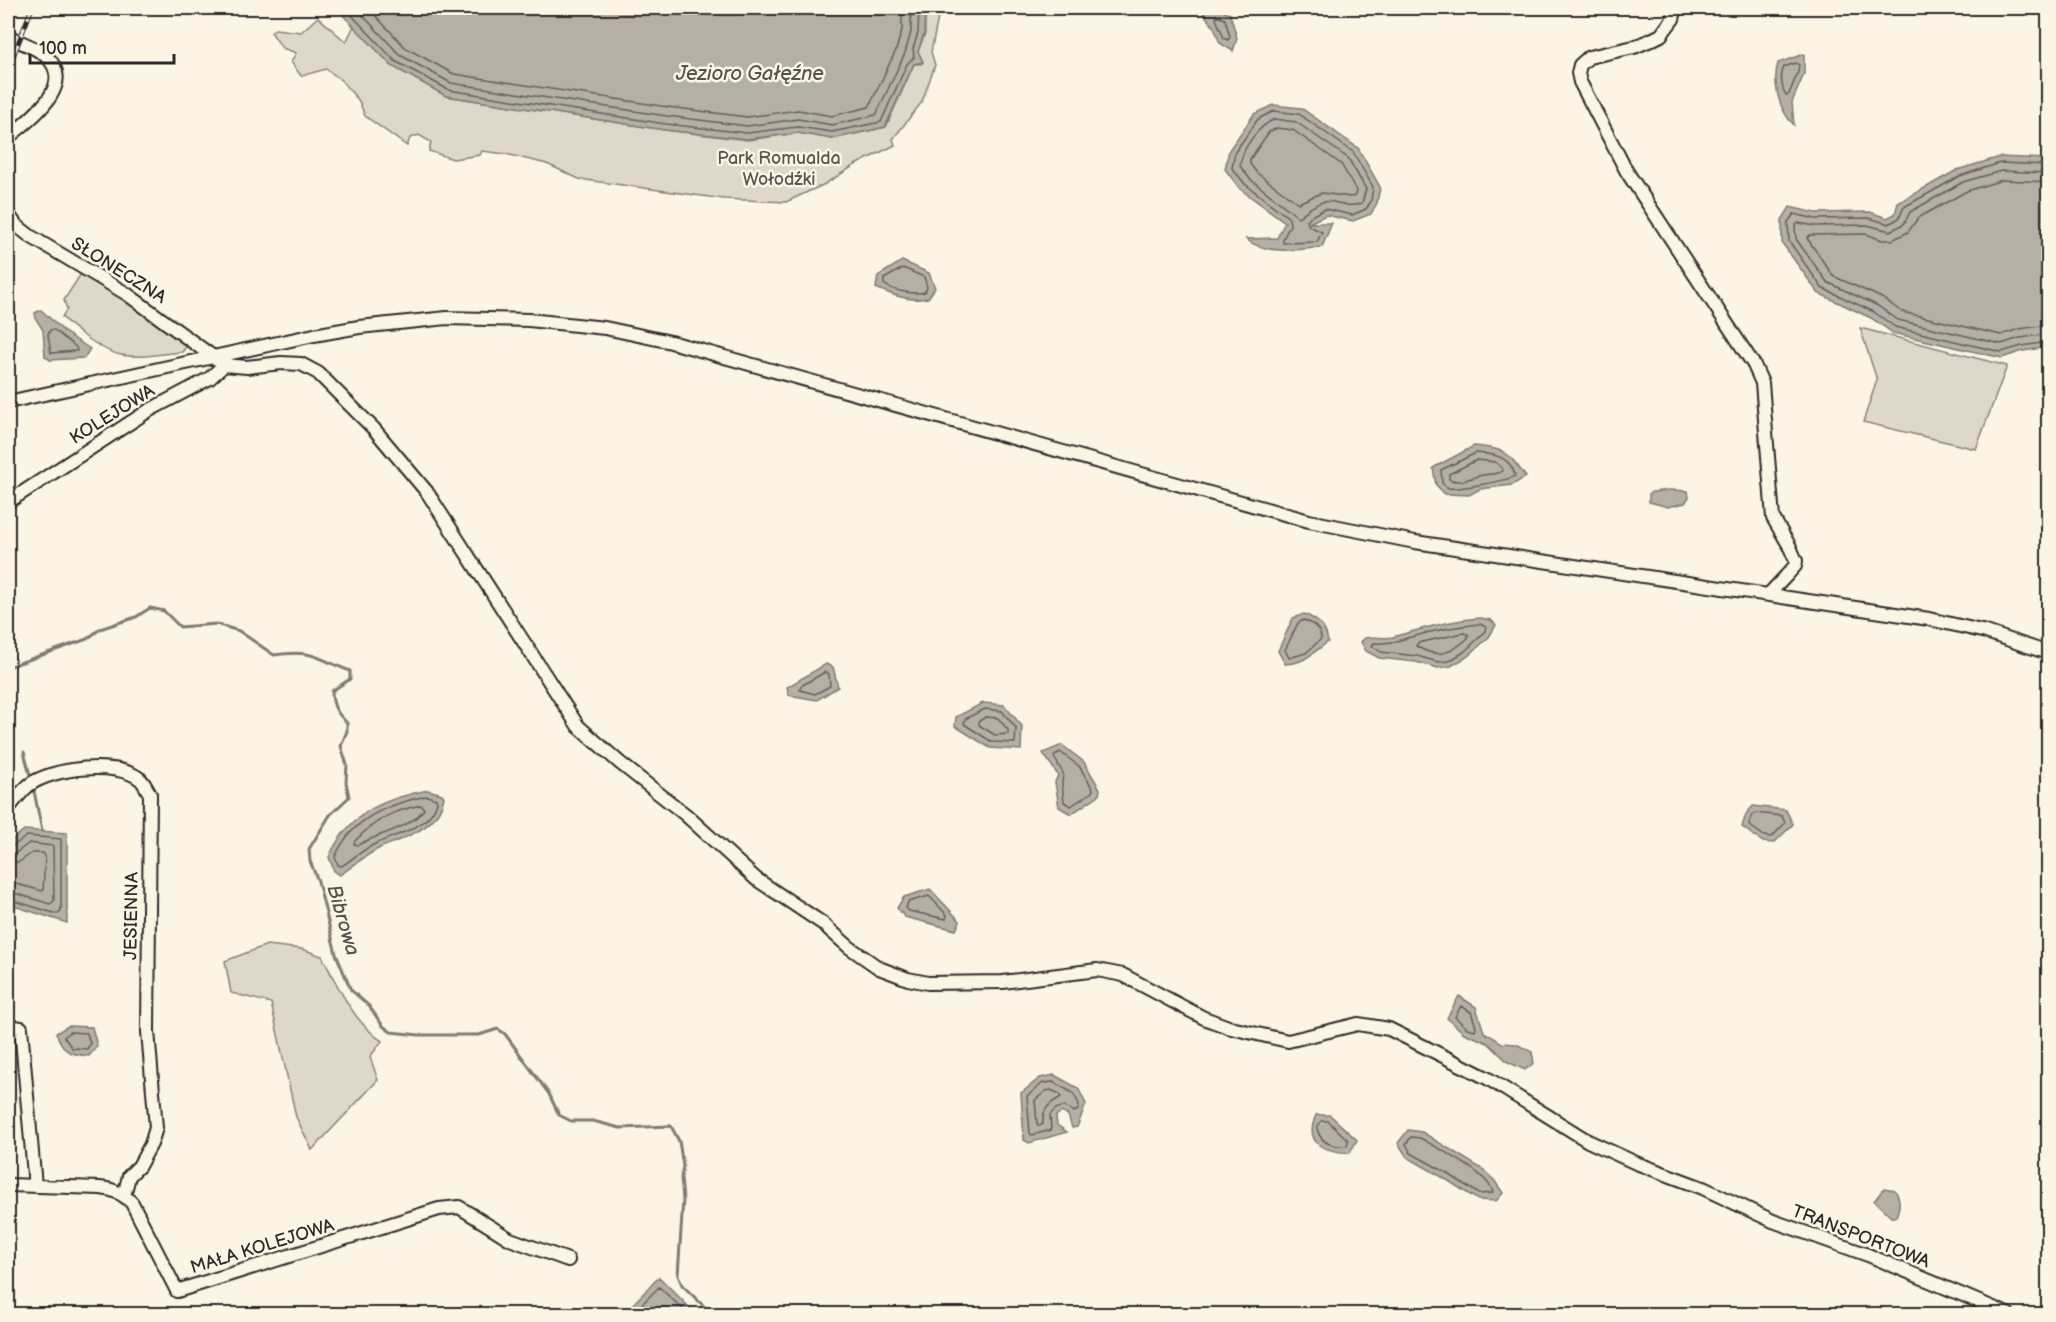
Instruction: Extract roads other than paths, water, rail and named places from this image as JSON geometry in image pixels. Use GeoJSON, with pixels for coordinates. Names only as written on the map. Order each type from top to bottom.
{"type":"FeatureCollection","features":[{"type":"Feature","properties":{"kind":"street"},"geometry":{"type":"LineString","coordinates":[[1676,8],[1673,20],[1661,35],[1634,47],[1589,57],[1580,65],[1578,74],[1590,104],[1627,172],[1754,365],[1762,383],[1773,518],[1796,561],[1769,594]]}},
{"type":"Feature","properties":{"kind":"street"},"geometry":{"type":"LineString","coordinates":[[8,36],[31,46],[47,57],[54,66],[57,76],[53,92],[45,105],[8,138]]}},
{"type":"Feature","properties":{"kind":"street","name":"SŁONECZNA"},"geometry":{"type":"LineString","coordinates":[[8,214],[16,225],[30,236],[127,294],[213,357]]}},
{"type":"Feature","properties":{"kind":"street"},"geometry":{"type":"LineString","coordinates":[[8,402],[359,327],[447,318],[530,320],[604,328],[683,345],[1309,521],[1415,542],[1929,618],[2049,653]]}},
{"type":"Feature","properties":{"kind":"street"},"geometry":{"type":"LineString","coordinates":[[213,357],[224,365]]}},
{"type":"Feature","properties":{"kind":"street","name":"TRANSPORTOWA"},"geometry":{"type":"LineString","coordinates":[[224,365],[247,367],[280,363],[301,364],[318,373],[374,429],[427,492],[578,726],[620,763],[686,814],[756,879],[822,923],[849,947],[879,968],[908,979],[928,983],[1003,982],[1097,970],[1114,973],[1123,975],[1204,1018],[1231,1028],[1288,1041],[1358,1024],[1389,1029],[1487,1078],[1588,1141],[1636,1163],[1703,1188],[1773,1221],[1868,1255],[2008,1314]]}},
{"type":"Feature","properties":{"kind":"street","name":"KOLEJOWA"},"geometry":{"type":"LineString","coordinates":[[8,502],[148,411],[210,378],[224,365]]}},
{"type":"Feature","properties":{"kind":"street","name":"JESIENNA"},"geometry":{"type":"LineString","coordinates":[[8,809],[29,785],[46,776],[77,769],[116,769],[140,779],[150,794],[148,1031],[156,1128],[151,1144],[139,1166],[125,1184],[124,1196]]}},
{"type":"Feature","properties":{"kind":"street"},"geometry":{"type":"LineString","coordinates":[[8,1026],[21,1028],[35,1186]]}},
{"type":"Feature","properties":{"kind":"street"},"geometry":{"type":"LineString","coordinates":[[8,1185],[108,1189],[124,1196]]}},
{"type":"Feature","properties":{"kind":"street","name":"MAŁA KOLEJOWA"},"geometry":{"type":"LineString","coordinates":[[124,1196],[132,1203],[177,1291],[439,1209],[459,1207],[510,1239],[568,1260]]}},
{"type":"Feature","properties":{"kind":"water","name":"Jezioro Gałęźne"},"geometry":{"type":"Polygon","coordinates":[[[336,8],[925,8],[924,34],[918,51],[923,62],[914,64],[885,127],[832,139],[798,133],[747,139],[665,130],[446,96],[392,66],[336,8]]]}},
{"type":"Feature","properties":{"kind":"water"},"geometry":{"type":"Polygon","coordinates":[[[1202,8],[1217,8],[1230,14],[1237,38],[1233,51],[1220,43],[1214,27],[1201,10],[1202,8]]]}},
{"type":"Feature","properties":{"kind":"water"},"geometry":{"type":"Polygon","coordinates":[[[1804,54],[1804,74],[1792,102],[1794,125],[1784,112],[1778,96],[1776,71],[1778,63],[1804,54]]]}},
{"type":"Feature","properties":{"kind":"water"},"geometry":{"type":"Polygon","coordinates":[[[1273,105],[1301,108],[1358,148],[1380,187],[1377,203],[1371,214],[1353,221],[1326,215],[1309,223],[1332,223],[1322,247],[1293,250],[1272,249],[1253,244],[1246,239],[1277,238],[1285,222],[1240,189],[1225,169],[1229,150],[1254,114],[1273,105]]]}},
{"type":"Feature","properties":{"kind":"water"},"geometry":{"type":"Polygon","coordinates":[[[2000,157],[2048,159],[2048,347],[2023,351],[2002,358],[1893,333],[1871,318],[1818,293],[1782,243],[1782,220],[1790,207],[1816,213],[1870,212],[1887,218],[1895,214],[1898,203],[1957,170],[2000,157]]]}},
{"type":"Feature","properties":{"kind":"water"},"geometry":{"type":"Polygon","coordinates":[[[902,261],[929,273],[935,288],[928,298],[908,298],[876,288],[878,276],[902,261]]]}},
{"type":"Feature","properties":{"kind":"water"},"geometry":{"type":"Polygon","coordinates":[[[41,310],[66,333],[90,349],[84,358],[50,360],[45,356],[43,330],[35,313],[41,310]]]}},
{"type":"Feature","properties":{"kind":"water"},"geometry":{"type":"Polygon","coordinates":[[[1474,446],[1500,450],[1526,477],[1512,485],[1480,489],[1469,495],[1445,494],[1436,485],[1433,468],[1474,446]]]}},
{"type":"Feature","properties":{"kind":"water"},"geometry":{"type":"Polygon","coordinates":[[[1688,491],[1689,497],[1685,503],[1668,507],[1649,502],[1649,494],[1652,492],[1688,491]]]}},
{"type":"Feature","properties":{"kind":"water"},"geometry":{"type":"Polygon","coordinates":[[[1304,614],[1320,624],[1328,642],[1304,660],[1285,664],[1278,651],[1293,618],[1304,614]]]}},
{"type":"Feature","properties":{"kind":"water"},"geometry":{"type":"Polygon","coordinates":[[[1481,618],[1491,620],[1496,625],[1489,637],[1467,657],[1451,666],[1438,668],[1416,662],[1379,658],[1366,651],[1361,642],[1365,638],[1393,637],[1447,623],[1481,618]]]}},
{"type":"Feature","properties":{"kind":"water"},"geometry":{"type":"Polygon","coordinates":[[[826,664],[833,667],[838,687],[817,700],[789,695],[787,687],[826,664]]]}},
{"type":"Feature","properties":{"kind":"water"},"geometry":{"type":"Polygon","coordinates":[[[983,703],[1004,705],[1022,726],[1021,750],[990,748],[955,726],[956,717],[983,703]]]}},
{"type":"Feature","properties":{"kind":"water"},"geometry":{"type":"Polygon","coordinates":[[[1062,745],[1084,762],[1100,789],[1099,795],[1071,814],[1059,807],[1055,782],[1058,775],[1043,753],[1062,745]]]}},
{"type":"Feature","properties":{"kind":"water"},"geometry":{"type":"Polygon","coordinates":[[[428,790],[442,794],[444,797],[441,808],[428,824],[380,848],[340,875],[334,871],[329,857],[337,842],[357,819],[369,810],[396,798],[428,790]]]}},
{"type":"Feature","properties":{"kind":"water"},"geometry":{"type":"Polygon","coordinates":[[[1753,806],[1786,810],[1793,824],[1774,843],[1763,842],[1742,827],[1746,814],[1753,806]]]}},
{"type":"Feature","properties":{"kind":"water"},"geometry":{"type":"Polygon","coordinates":[[[24,830],[67,833],[67,923],[8,904],[8,843],[24,830]]]}},
{"type":"Feature","properties":{"kind":"water"},"geometry":{"type":"Polygon","coordinates":[[[930,889],[960,921],[956,930],[905,917],[897,908],[904,897],[930,889]]]}},
{"type":"Feature","properties":{"kind":"water"},"geometry":{"type":"Polygon","coordinates":[[[1459,996],[1476,1007],[1484,1032],[1502,1043],[1516,1044],[1532,1052],[1534,1063],[1525,1070],[1508,1062],[1488,1043],[1464,1033],[1447,1018],[1459,996]]]}},
{"type":"Feature","properties":{"kind":"water"},"geometry":{"type":"Polygon","coordinates":[[[68,1026],[92,1027],[97,1046],[89,1056],[72,1053],[62,1045],[56,1033],[68,1026]]]}},
{"type":"Feature","properties":{"kind":"water"},"geometry":{"type":"Polygon","coordinates":[[[1054,1075],[1078,1088],[1086,1104],[1077,1127],[1072,1128],[1068,1115],[1061,1112],[1056,1116],[1057,1125],[1067,1132],[1029,1143],[1024,1140],[1021,1093],[1040,1078],[1054,1075]]]}},
{"type":"Feature","properties":{"kind":"water"},"geometry":{"type":"Polygon","coordinates":[[[1316,1115],[1330,1115],[1357,1140],[1350,1153],[1325,1148],[1314,1140],[1312,1133],[1316,1115]]]}},
{"type":"Feature","properties":{"kind":"water"},"geometry":{"type":"Polygon","coordinates":[[[1408,1130],[1422,1132],[1482,1169],[1503,1193],[1496,1201],[1478,1200],[1407,1157],[1398,1143],[1408,1130]]]}},
{"type":"Feature","properties":{"kind":"water"},"geometry":{"type":"Polygon","coordinates":[[[1884,1188],[1895,1190],[1897,1194],[1899,1204],[1896,1217],[1891,1217],[1874,1201],[1884,1188]]]}},
{"type":"Feature","properties":{"kind":"water"},"geometry":{"type":"Polygon","coordinates":[[[659,1277],[696,1314],[627,1314],[633,1304],[659,1277]]]}},
{"type":"Feature","properties":{"kind":"waterway","name":"Bibrowa"},"geometry":{"type":"LineString","coordinates":[[8,667],[87,639],[100,629],[136,617],[150,608],[164,611],[180,627],[216,624],[239,631],[274,655],[306,654],[350,671],[350,679],[332,691],[336,709],[347,723],[347,731],[341,746],[347,765],[346,782],[349,797],[330,815],[309,849],[310,861],[318,881],[336,954],[351,990],[369,1006],[383,1026],[391,1032],[419,1035],[479,1035],[498,1029],[505,1034],[549,1094],[559,1115],[571,1121],[593,1121],[620,1128],[671,1126],[679,1141],[683,1166],[678,1275],[682,1285],[712,1314]]}},
{"type":"Feature","properties":{"kind":"waterway"},"geometry":{"type":"LineString","coordinates":[[24,752],[31,779]]}},
{"type":"Feature","properties":{"kind":"waterway"},"geometry":{"type":"LineString","coordinates":[[33,786],[42,831]]}},
{"type":"Feature","properties":{"kind":"railway"},"geometry":{"type":"LineString","coordinates":[[8,69],[32,8]]}},
{"type":"Feature","properties":{"kind":"park label","name":"Park Romualda Wołodźki"},"geometry":{"type":"Point","coordinates":[779,168]}}]}
